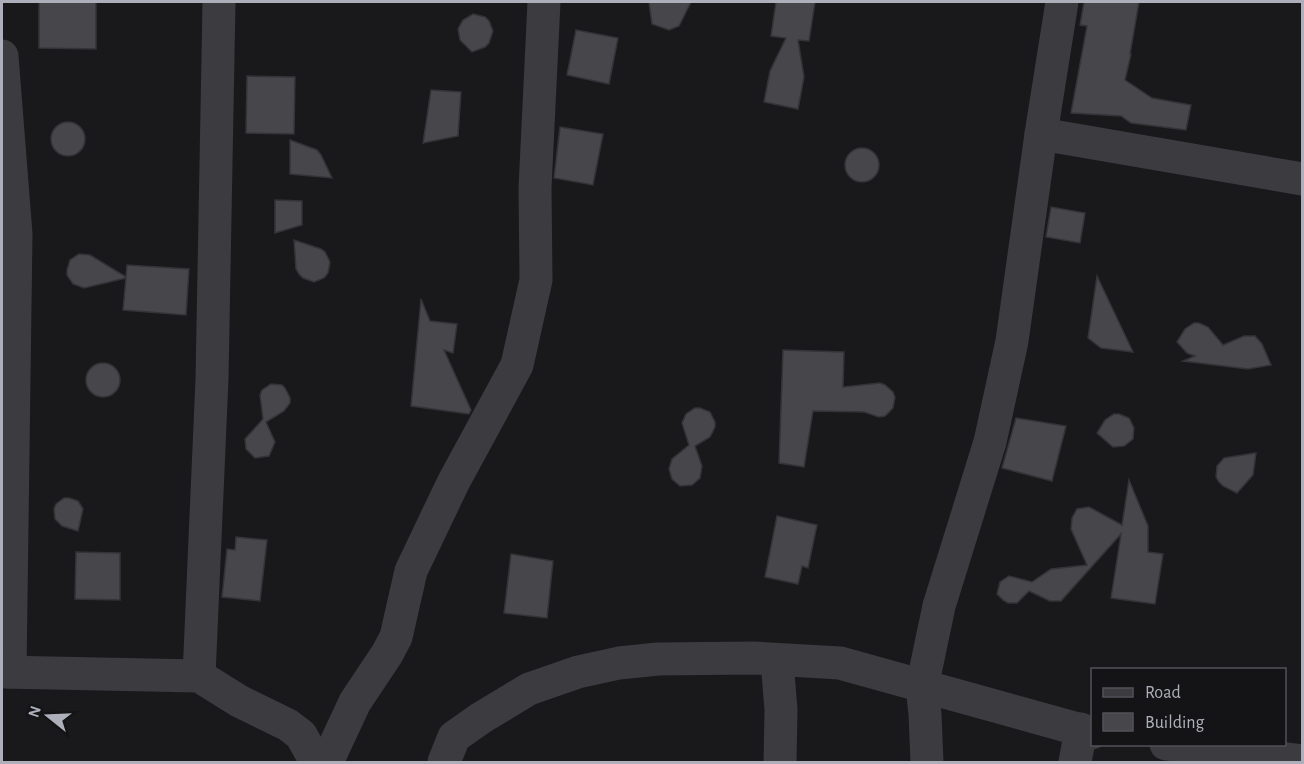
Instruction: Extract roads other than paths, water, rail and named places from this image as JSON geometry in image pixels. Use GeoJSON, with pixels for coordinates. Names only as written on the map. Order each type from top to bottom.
{"type":"FeatureCollection","features":[{"type":"Feature","properties":{"kind":"street"},"geometry":{"type":"LineString","coordinates":[[199,676],[212,379],[219,2]]}},
{"type":"Feature","properties":{"kind":"street"},"geometry":{"type":"LineString","coordinates":[[327,762],[355,702],[396,637],[411,571],[453,483],[517,365],[536,280],[535,188],[544,2]]}},
{"type":"Feature","properties":{"kind":"street"},"geometry":{"type":"LineString","coordinates":[[927,762],[922,687],[939,606],[990,442],[1012,342],[1062,2]]}},
{"type":"Feature","properties":{"kind":"street"},"geometry":{"type":"LineString","coordinates":[[2,56],[16,234],[6,672],[199,676],[239,701],[288,725],[301,735],[316,762]]}},
{"type":"Feature","properties":{"kind":"street"},"geometry":{"type":"LineString","coordinates":[[1041,134],[1302,178]]}},
{"type":"Feature","properties":{"kind":"street"},"geometry":{"type":"LineString","coordinates":[[444,762],[454,737],[481,718],[529,689],[578,672],[619,663],[658,659],[754,658],[840,663],[1087,731],[1075,762]]}},
{"type":"Feature","properties":{"kind":"street"},"geometry":{"type":"LineString","coordinates":[[777,660],[781,710],[780,762]]}},
{"type":"Feature","properties":{"kind":"street"},"geometry":{"type":"LineString","coordinates":[[1182,746],[1302,761]]}}]}
